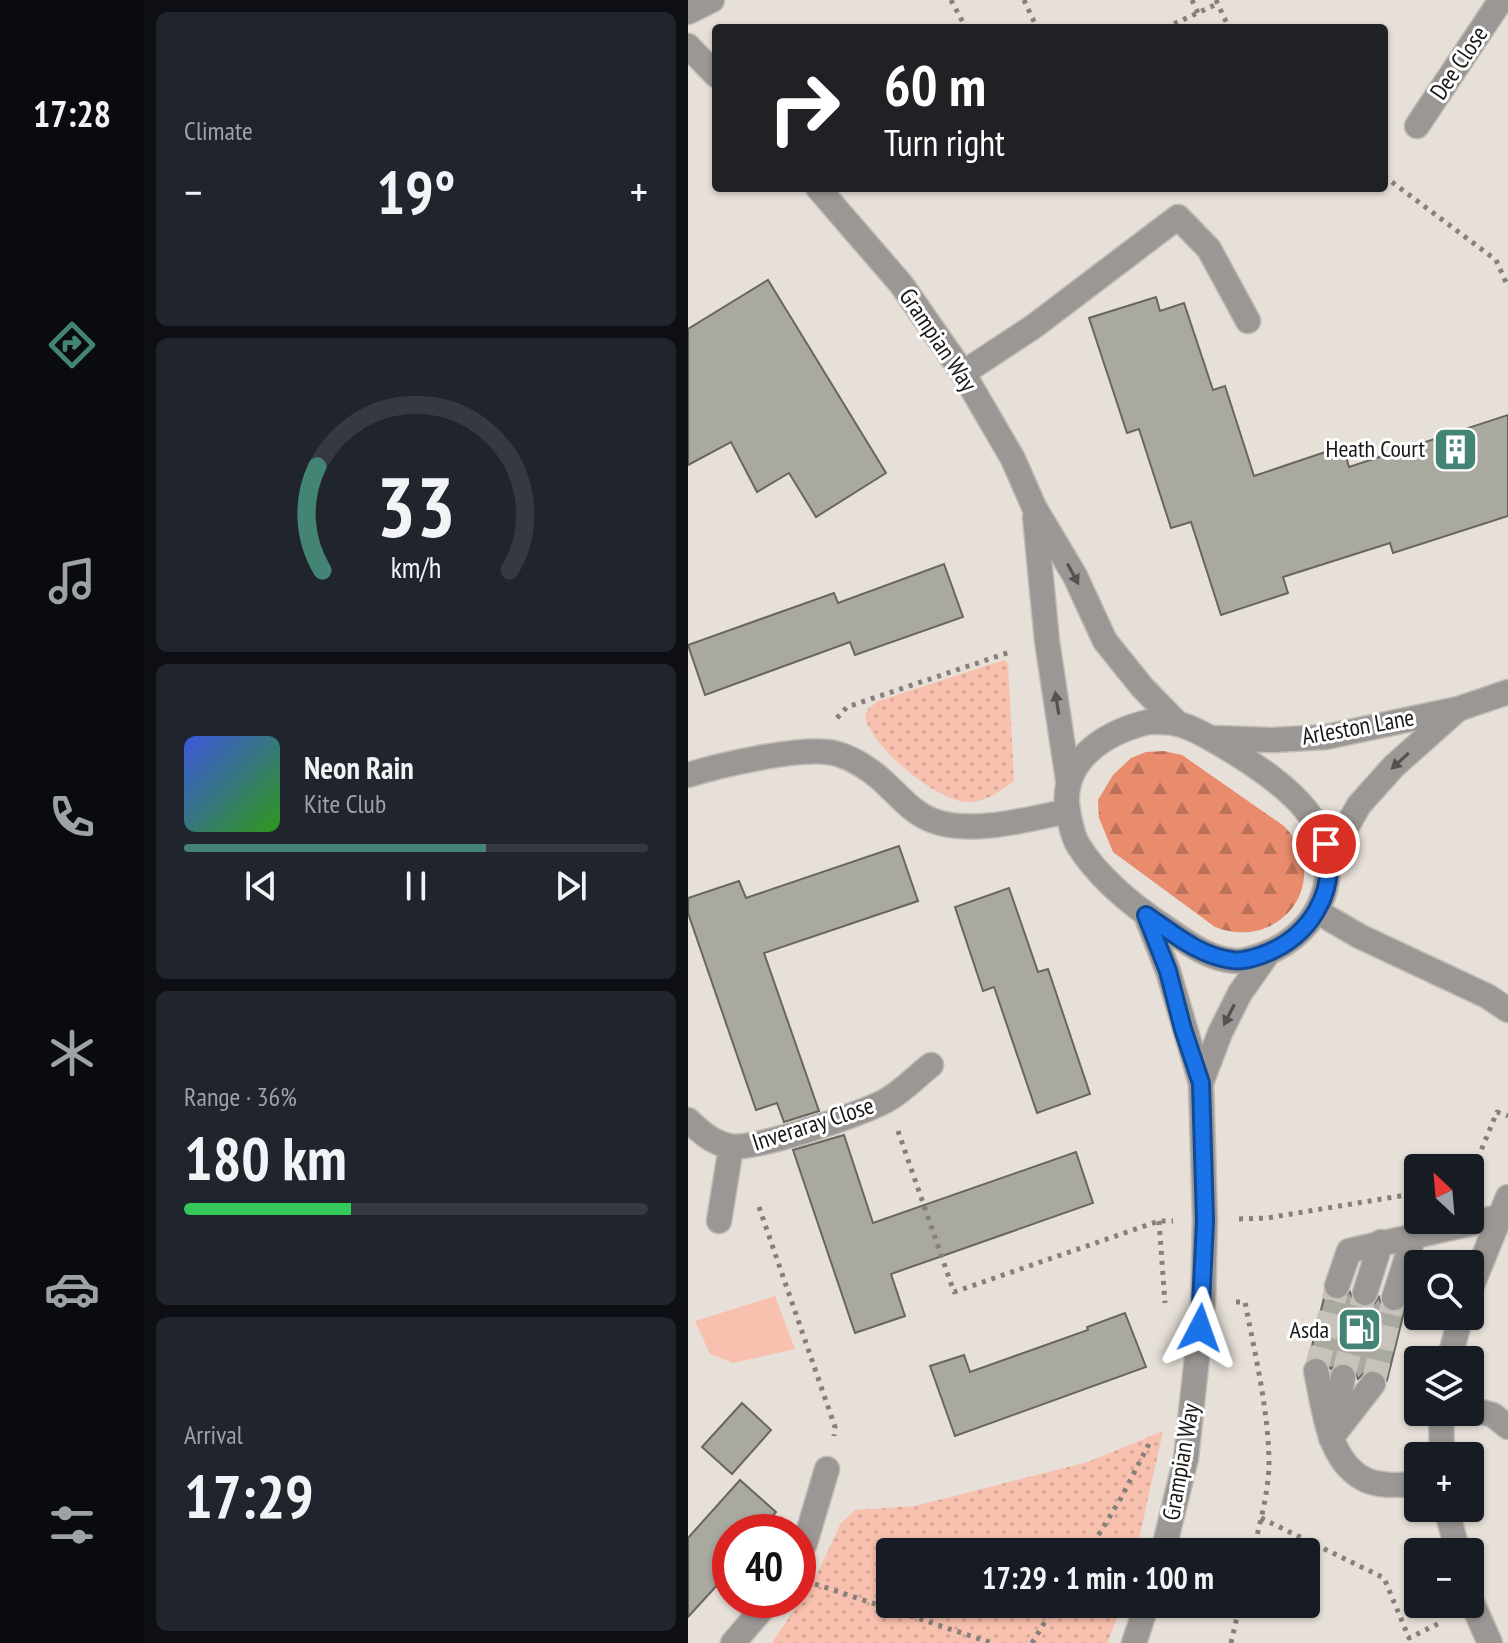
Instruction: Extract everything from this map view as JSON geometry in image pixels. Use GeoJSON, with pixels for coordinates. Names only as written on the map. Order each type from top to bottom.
{"type":"FeatureCollection","features":[{"type":"Feature","properties":{"kind":"street"},"geometry":{"type":"LineString","coordinates":[[688,12],[712,0]]}},
{"type":"Feature","properties":{"kind":"street","name":"Dee Close"},"geometry":{"type":"LineString","coordinates":[[1417,126],[1501,0]]}},
{"type":"Feature","properties":{"kind":"street"},"geometry":{"type":"LineString","coordinates":[[688,46],[712,71]]}},
{"type":"Feature","properties":{"kind":"street","name":"Grampian Way"},"geometry":{"type":"LineString","coordinates":[[821,192],[901,284],[963,373],[1013,459],[1034,507],[1075,576],[1105,641],[1142,687],[1178,724]]}},
{"type":"Feature","properties":{"kind":"street"},"geometry":{"type":"LineString","coordinates":[[963,373],[1033,327],[1178,217],[1209,249],[1248,321]]}},
{"type":"Feature","properties":{"kind":"street","name":"Grampian Way"},"geometry":{"type":"LineString","coordinates":[[1034,507],[1047,641],[1068,780]]}},
{"type":"Feature","properties":{"kind":"street","name":"Arleston Lane"},"geometry":{"type":"LineString","coordinates":[[1209,738],[1273,740],[1326,737],[1458,709],[1508,692]]}},
{"type":"Feature","properties":{"kind":"street","name":"Arleston Lane"},"geometry":{"type":"LineString","coordinates":[[1329,858],[1359,805],[1394,766],[1458,709]]}},
{"type":"Feature","properties":{"kind":"street"},"geometry":{"type":"LineString","coordinates":[[1148,722],[1178,724],[1254,765],[1305,809],[1319,828],[1329,858],[1327,884],[1318,912],[1285,944],[1269,952],[1236,961],[1207,955],[1146,915],[1093,866],[1077,842],[1068,811],[1068,780],[1078,763],[1095,744],[1123,728],[1148,722]]}},
{"type":"Feature","properties":{"kind":"street"},"geometry":{"type":"LineString","coordinates":[[688,775],[806,751],[830,752],[871,772],[905,804],[934,821],[974,827],[1068,811]]}},
{"type":"Feature","properties":{"kind":"street"},"geometry":{"type":"LineString","coordinates":[[1318,912],[1359,936],[1487,996],[1508,1010]]}},
{"type":"Feature","properties":{"kind":"street","name":"Grampian Way"},"geometry":{"type":"LineString","coordinates":[[1146,915],[1168,971],[1201,1083],[1205,1221],[1203,1302],[1186,1458],[1166,1538]]}},
{"type":"Feature","properties":{"kind":"street","name":"Grampian Way"},"geometry":{"type":"LineString","coordinates":[[1201,1083],[1220,1033],[1240,993],[1269,952]]}},
{"type":"Feature","properties":{"kind":"street","name":"Inveraray Close"},"geometry":{"type":"LineString","coordinates":[[730,1156],[887,1100],[931,1065]]}},
{"type":"Feature","properties":{"kind":"street","name":"Inveraray Close"},"geometry":{"type":"LineString","coordinates":[[688,1120],[730,1156]]}},
{"type":"Feature","properties":{"kind":"street","name":"Inveraray Close"},"geometry":{"type":"LineString","coordinates":[[719,1221],[730,1156]]}},
{"type":"Feature","properties":{"kind":"street"},"geometry":{"type":"LineString","coordinates":[[1337,1286],[1349,1251],[1414,1235],[1505,1205]]}},
{"type":"Feature","properties":{"kind":"street"},"geometry":{"type":"LineString","coordinates":[[1484,1256],[1505,1205]]}},
{"type":"Feature","properties":{"kind":"street"},"geometry":{"type":"LineString","coordinates":[[1394,1298],[1414,1235]]}},
{"type":"Feature","properties":{"kind":"street"},"geometry":{"type":"LineString","coordinates":[[1365,1293],[1381,1242]]}},
{"type":"Feature","properties":{"kind":"street"},"geometry":{"type":"LineString","coordinates":[[1316,1371],[1331,1438],[1344,1462],[1364,1480],[1404,1485]]}},
{"type":"Feature","properties":{"kind":"street"},"geometry":{"type":"LineString","coordinates":[[1331,1438],[1343,1377]]}},
{"type":"Feature","properties":{"kind":"street"},"geometry":{"type":"LineString","coordinates":[[1331,1438],[1373,1384]]}},
{"type":"Feature","properties":{"kind":"street"},"geometry":{"type":"LineString","coordinates":[[1484,1413],[1493,1415],[1508,1427]]}},
{"type":"Feature","properties":{"kind":"street"},"geometry":{"type":"LineString","coordinates":[[814,1514],[827,1469]]}},
{"type":"Feature","properties":{"kind":"street"},"geometry":{"type":"LineString","coordinates":[[733,1643],[755,1618]]}},
{"type":"Feature","properties":{"kind":"street"},"geometry":{"type":"LineString","coordinates":[[1134,1643],[1142,1618]]}},
{"type":"Feature","properties":{"kind":"street"},"geometry":{"type":"LineString","coordinates":[[1478,1618],[1490,1643]]}},
{"type":"Feature","properties":{"kind":"path"},"geometry":{"type":"LineString","coordinates":[[951,0],[964,24]]}},
{"type":"Feature","properties":{"kind":"path"},"geometry":{"type":"LineString","coordinates":[[1024,0],[1035,24]]}},
{"type":"Feature","properties":{"kind":"path"},"geometry":{"type":"LineString","coordinates":[[1192,0],[1198,13]]}},
{"type":"Feature","properties":{"kind":"path"},"geometry":{"type":"LineString","coordinates":[[1174,24],[1216,2],[1227,24]]}},
{"type":"Feature","properties":{"kind":"path"},"geometry":{"type":"LineString","coordinates":[[1388,179],[1496,260],[1508,287]]}},
{"type":"Feature","properties":{"kind":"path"},"geometry":{"type":"LineString","coordinates":[[806,751],[847,707],[1047,641]]}},
{"type":"Feature","properties":{"kind":"path"},"geometry":{"type":"LineString","coordinates":[[887,1100],[954,1292],[1159,1221],[1267,1218],[1404,1195]]}},
{"type":"Feature","properties":{"kind":"path"},"geometry":{"type":"LineString","coordinates":[[1480,1154],[1497,1112],[1508,1116]]}},
{"type":"Feature","properties":{"kind":"path"},"geometry":{"type":"LineString","coordinates":[[730,1156],[754,1195],[835,1427],[827,1469]]}},
{"type":"Feature","properties":{"kind":"path"},"geometry":{"type":"LineString","coordinates":[[1159,1221],[1165,1304]]}},
{"type":"Feature","properties":{"kind":"path"},"geometry":{"type":"LineString","coordinates":[[1203,1302],[1245,1302],[1263,1399],[1269,1463],[1256,1538]]}},
{"type":"Feature","properties":{"kind":"path"},"geometry":{"type":"LineString","coordinates":[[1097,1538],[1154,1435]]}},
{"type":"Feature","properties":{"kind":"path"},"geometry":{"type":"LineString","coordinates":[[1261,1518],[1384,1578],[1409,1638]]}},
{"type":"Feature","properties":{"kind":"path"},"geometry":{"type":"LineString","coordinates":[[816,1585],[992,1643]]}},
{"type":"Feature","properties":{"kind":"path"},"geometry":{"type":"LineString","coordinates":[[1032,1643],[1047,1618]]}},
{"type":"Feature","properties":{"kind":"path"},"geometry":{"type":"LineString","coordinates":[[1231,1643],[1237,1618]]}},
{"type":"Feature","properties":{"kind":"path"},"geometry":{"type":"LineString","coordinates":[[1400,1643],[1443,1618]]}},
{"type":"Feature","properties":{"kind":"shaded area"},"geometry":{"type":"Polygon","coordinates":[[[1004,660],[1008,663],[1014,781],[994,795],[970,802],[941,794],[892,757],[870,728],[865,716],[878,701],[1004,660]]]}},
{"type":"Feature","properties":{"kind":"shaded area"},"geometry":{"type":"Polygon","coordinates":[[[775,1296],[795,1349],[733,1363],[710,1354],[695,1321],[775,1296]]]}},
{"type":"Feature","properties":{"kind":"shaded area"},"geometry":{"type":"Polygon","coordinates":[[[1163,1431],[1139,1538],[876,1538],[876,1618],[1117,1618],[1107,1643],[772,1643],[789,1618],[816,1618],[816,1576],[841,1523],[855,1510],[915,1506],[1088,1462],[1163,1431]]]}},
{"type":"Feature","properties":{"kind":"green space"},"geometry":{"type":"Polygon","coordinates":[[[1164,751],[1182,755],[1284,826],[1298,847],[1304,868],[1302,888],[1293,906],[1279,920],[1261,930],[1239,932],[1215,927],[1113,852],[1099,818],[1098,800],[1113,775],[1131,758],[1146,752],[1164,751]]]}},
{"type":"Feature","properties":{"kind":"building"},"geometry":{"type":"Polygon","coordinates":[[[768,280],[886,473],[816,517],[789,473],[757,492],[731,442],[688,465],[688,329],[768,280]]]}},
{"type":"Feature","properties":{"kind":"building","name":"Heath Court"},"geometry":{"type":"Polygon","coordinates":[[[1156,297],[1160,311],[1184,303],[1213,390],[1225,386],[1254,476],[1343,446],[1349,467],[1508,415],[1508,516],[1393,553],[1390,543],[1283,577],[1288,593],[1221,615],[1191,522],[1171,528],[1139,429],[1127,433],[1089,318],[1156,297]]]}},
{"type":"Feature","properties":{"kind":"building"},"geometry":{"type":"Polygon","coordinates":[[[944,564],[963,617],[855,655],[850,642],[705,695],[688,645],[834,593],[838,603],[944,564]]]}},
{"type":"Feature","properties":{"kind":"building"},"geometry":{"type":"Polygon","coordinates":[[[899,846],[918,901],[764,953],[819,1111],[784,1122],[777,1103],[756,1110],[688,913],[688,898],[739,881],[746,898],[899,846]]]}},
{"type":"Feature","properties":{"kind":"building"},"geometry":{"type":"Polygon","coordinates":[[[1009,888],[1038,972],[1048,969],[1090,1094],[1037,1113],[994,987],[983,991],[955,907],[1009,888]]]}},
{"type":"Feature","properties":{"kind":"building"},"geometry":{"type":"Polygon","coordinates":[[[844,1135],[873,1223],[1076,1152],[1093,1203],[891,1274],[905,1316],[855,1333],[793,1150],[844,1135]]]}},
{"type":"Feature","properties":{"kind":"building"},"geometry":{"type":"Polygon","coordinates":[[[1350,1292],[1354,1302],[1361,1307],[1374,1304],[1379,1297],[1382,1307],[1389,1312],[1404,1309],[1387,1380],[1383,1373],[1374,1369],[1367,1370],[1358,1379],[1353,1366],[1347,1363],[1338,1363],[1331,1369],[1321,1357],[1309,1358],[1325,1294],[1331,1300],[1339,1301],[1350,1292]]]}},
{"type":"Feature","properties":{"kind":"building"},"geometry":{"type":"Polygon","coordinates":[[[1125,1313],[1146,1367],[955,1436],[930,1366],[964,1355],[970,1372],[1088,1330],[1087,1327],[1125,1313]]]}},
{"type":"Feature","properties":{"kind":"building"},"geometry":{"type":"Polygon","coordinates":[[[742,1403],[771,1430],[732,1474],[702,1447],[742,1403]]]}},
{"type":"Feature","properties":{"kind":"building"},"geometry":{"type":"Polygon","coordinates":[[[740,1480],[776,1512],[712,1514],[712,1591],[688,1617],[688,1538],[740,1480]]]}},
{"type":"Feature","properties":{"kind":"tunnel"},"geometry":{"type":"LineString","coordinates":[[1316,1371],[1337,1286]]}},
{"type":"Feature","properties":{"kind":"tunnel"},"geometry":{"type":"LineString","coordinates":[[1343,1377],[1365,1293]]}},
{"type":"Feature","properties":{"kind":"tunnel"},"geometry":{"type":"LineString","coordinates":[[1373,1384],[1394,1298]]}},
{"type":"Feature","properties":{"kind":"place","name":"Heath Court"},"geometry":{"type":"Point","coordinates":[1456,449]}},
{"type":"Feature","properties":{"kind":"place","name":"Asda"},"geometry":{"type":"Point","coordinates":[1360,1330]}},
{"type":"Feature","properties":{"kind":"route"},"geometry":{"type":"LineString","coordinates":[[1200,1328],[1205,1221],[1201,1083],[1168,971],[1146,915],[1207,955],[1236,961],[1269,952],[1285,944],[1318,912],[1327,884],[1329,858],[1326,844]]}}]}
